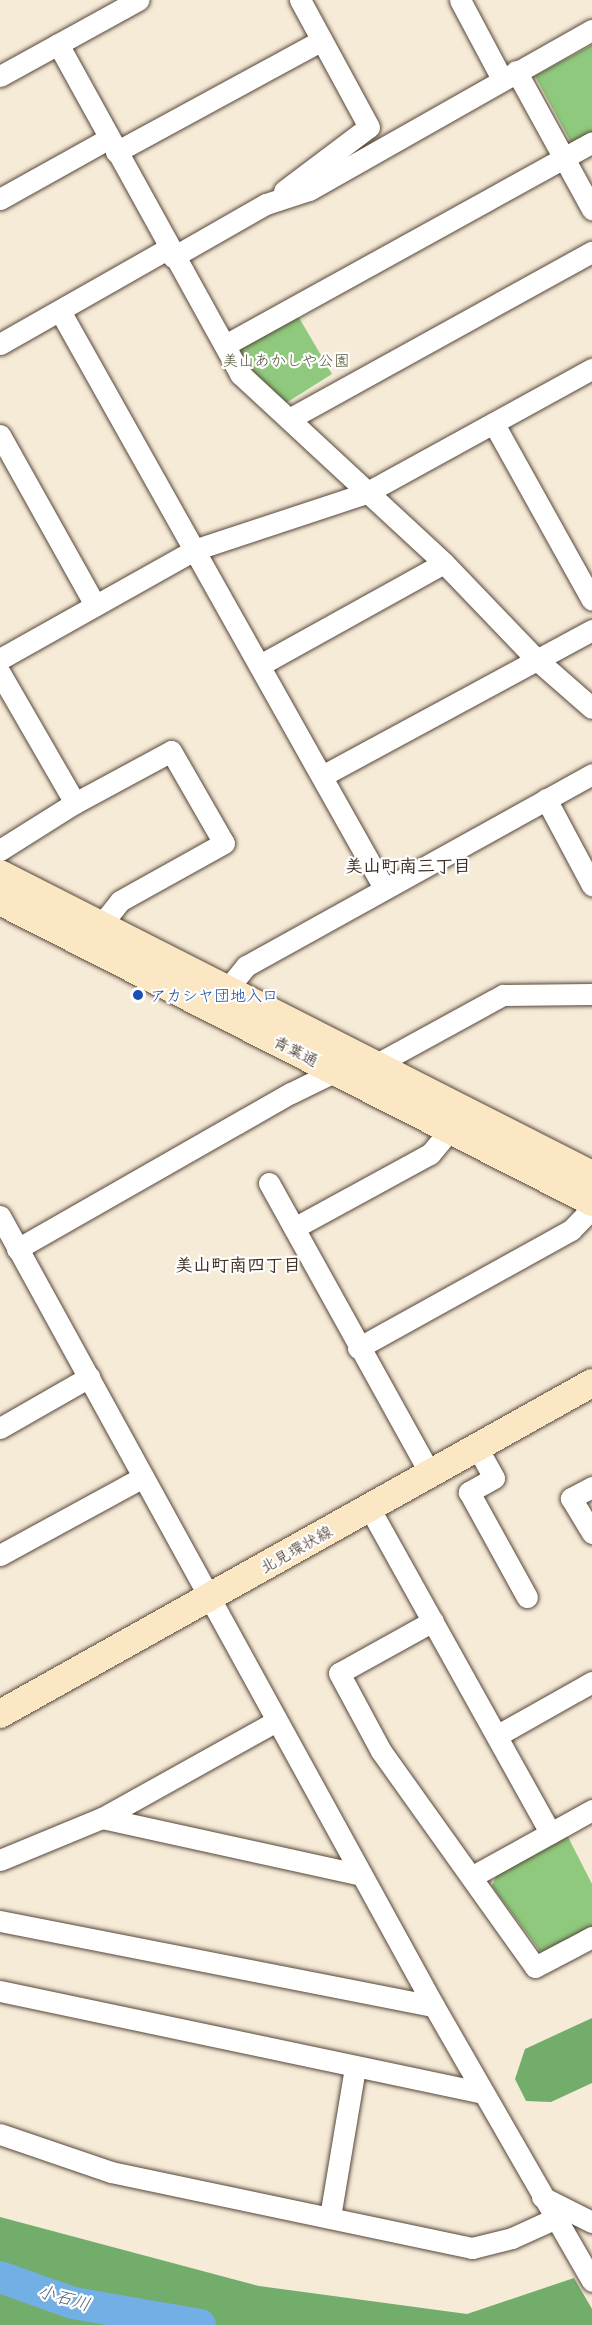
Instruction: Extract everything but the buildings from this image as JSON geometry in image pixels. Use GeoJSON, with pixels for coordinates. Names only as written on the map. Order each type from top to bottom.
{"type":"FeatureCollection","features":[{"type":"Feature","properties":{"kind":"street"},"geometry":{"type":"LineString","coordinates":[[0,76],[138,0]]}},
{"type":"Feature","properties":{"kind":"street"},"geometry":{"type":"LineString","coordinates":[[267,204],[369,127],[300,0]]}},
{"type":"Feature","properties":{"kind":"street"},"geometry":{"type":"LineString","coordinates":[[460,0],[563,158],[592,209]]}},
{"type":"Feature","properties":{"kind":"street"},"geometry":{"type":"LineString","coordinates":[[0,344],[267,204],[309,190],[592,30]]}},
{"type":"Feature","properties":{"kind":"street"},"geometry":{"type":"LineString","coordinates":[[0,199],[112,146],[322,40]]}},
{"type":"Feature","properties":{"kind":"street"},"geometry":{"type":"LineString","coordinates":[[58,44],[171,253],[240,374],[366,493],[444,562],[536,659],[592,708]]}},
{"type":"Feature","properties":{"kind":"street"},"geometry":{"type":"LineString","coordinates":[[225,345],[592,142]]}},
{"type":"Feature","properties":{"kind":"street"},"geometry":{"type":"LineString","coordinates":[[289,419],[592,252]]}},
{"type":"Feature","properties":{"kind":"street"},"geometry":{"type":"LineString","coordinates":[[60,311],[384,888]]}},
{"type":"Feature","properties":{"kind":"street"},"geometry":{"type":"LineString","coordinates":[[0,659],[194,550],[366,493],[592,369]]}},
{"type":"Feature","properties":{"kind":"street"},"geometry":{"type":"LineString","coordinates":[[494,424],[592,600]]}},
{"type":"Feature","properties":{"kind":"street"},"geometry":{"type":"LineString","coordinates":[[0,435],[95,605]]}},
{"type":"Feature","properties":{"kind":"street"},"geometry":{"type":"LineString","coordinates":[[260,665],[444,562]]}},
{"type":"Feature","properties":{"kind":"street"},"geometry":{"type":"LineString","coordinates":[[322,776],[592,630]]}},
{"type":"Feature","properties":{"kind":"street"},"geometry":{"type":"LineString","coordinates":[[0,673],[75,803]]}},
{"type":"Feature","properties":{"kind":"street"},"geometry":{"type":"LineString","coordinates":[[0,850],[75,803],[171,751],[224,843],[120,901],[93,934]]}},
{"type":"Feature","properties":{"kind":"street"},"geometry":{"type":"LineString","coordinates":[[219,999],[246,966],[592,774]]}},
{"type":"Feature","properties":{"kind":"street"},"geometry":{"type":"LineString","coordinates":[[546,799],[592,885]]}},
{"type":"Feature","properties":{"kind":"street","name":"青葉通"},"geometry":{"type":"LineString","coordinates":[[0,874],[93,934],[219,999],[336,1071],[592,1174]]}},
{"type":"Feature","properties":{"kind":"street","name":"青葉通"},"geometry":{"type":"LineString","coordinates":[[0,901],[93,934]]}},
{"type":"Feature","properties":{"kind":"street"},"geometry":{"type":"LineString","coordinates":[[17,1249],[336,1071],[375,1065],[503,995],[592,994]]}},
{"type":"Feature","properties":{"kind":"street","name":"青葉通"},"geometry":{"type":"LineString","coordinates":[[219,999],[375,1065],[458,1120],[592,1202]]}},
{"type":"Feature","properties":{"kind":"street"},"geometry":{"type":"LineString","coordinates":[[294,1228],[430,1154],[458,1120]]}},
{"type":"Feature","properties":{"kind":"street"},"geometry":{"type":"LineString","coordinates":[[269,1183],[358,1348],[431,1475]]}},
{"type":"Feature","properties":{"kind":"street"},"geometry":{"type":"LineString","coordinates":[[358,1348],[571,1230],[592,1208]]}},
{"type":"Feature","properties":{"kind":"street"},"geometry":{"type":"LineString","coordinates":[[0,1216],[434,2006],[592,2281]]}},
{"type":"Feature","properties":{"kind":"street"},"geometry":{"type":"LineString","coordinates":[[0,1428],[89,1377]]}},
{"type":"Feature","properties":{"kind":"street","name":"北見環状線"},"geometry":{"type":"LineString","coordinates":[[0,1714],[478,1449],[592,1383]]}},
{"type":"Feature","properties":{"kind":"street"},"geometry":{"type":"LineString","coordinates":[[478,1449],[494,1478],[469,1492],[527,1597]]}},
{"type":"Feature","properties":{"kind":"street"},"geometry":{"type":"LineString","coordinates":[[0,1555],[143,1477]]}},
{"type":"Feature","properties":{"kind":"street"},"geometry":{"type":"LineString","coordinates":[[592,1487],[571,1498],[592,1533]]}},
{"type":"Feature","properties":{"kind":"street"},"geometry":{"type":"LineString","coordinates":[[370,1509],[498,1735],[550,1833]]}},
{"type":"Feature","properties":{"kind":"street"},"geometry":{"type":"LineString","coordinates":[[433,1621],[339,1673],[381,1751],[473,1876],[535,1967],[592,1937]]}},
{"type":"Feature","properties":{"kind":"street"},"geometry":{"type":"LineString","coordinates":[[498,1735],[592,1682]]}},
{"type":"Feature","properties":{"kind":"street"},"geometry":{"type":"LineString","coordinates":[[0,1860],[102,1818],[276,1721]]}},
{"type":"Feature","properties":{"kind":"street"},"geometry":{"type":"LineString","coordinates":[[473,1876],[592,1810]]}},
{"type":"Feature","properties":{"kind":"street"},"geometry":{"type":"LineString","coordinates":[[102,1818],[362,1875]]}},
{"type":"Feature","properties":{"kind":"street"},"geometry":{"type":"LineString","coordinates":[[0,1921],[434,2006]]}},
{"type":"Feature","properties":{"kind":"street"},"geometry":{"type":"LineString","coordinates":[[0,1991],[354,2068],[483,2093]]}},
{"type":"Feature","properties":{"kind":"street"},"geometry":{"type":"LineString","coordinates":[[330,2217],[354,2068]]}},
{"type":"Feature","properties":{"kind":"street"},"geometry":{"type":"LineString","coordinates":[[0,2134],[111,2172],[472,2248],[512,2238],[556,2218]]}},
{"type":"Feature","properties":{"kind":"street"},"geometry":{"type":"LineString","coordinates":[[542,2197],[592,2222]]}},
{"type":"Feature","properties":{"kind":"green space"},"geometry":{"type":"Polygon","coordinates":[[[592,45],[592,136],[573,146],[535,76],[592,45]]]}},
{"type":"Feature","properties":{"kind":"green space","name":"美山あかしや公園"},"geometry":{"type":"Polygon","coordinates":[[[298,316],[332,374],[286,403],[244,368],[235,350],[298,316]]]}},
{"type":"Feature","properties":{"kind":"green space"},"geometry":{"type":"Polygon","coordinates":[[[566,1833],[592,1884],[592,1930],[551,1953],[540,1951],[492,1886],[497,1874],[566,1833]]]}},
{"type":"Feature","properties":{"kind":"green space"},"geometry":{"type":"Polygon","coordinates":[[[592,2018],[592,2083],[551,2102],[526,2101],[515,2079],[525,2049],[592,2018]]]}},
{"type":"Feature","properties":{"kind":"green space"},"geometry":{"type":"Polygon","coordinates":[[[0,2217],[259,2286],[467,2314],[574,2278],[592,2309],[592,2325],[0,2325],[0,2217]]]}},
{"type":"Feature","properties":{"kind":"waterway","name":"小石川"},"geometry":{"type":"LineString","coordinates":[[0,2277],[73,2303],[200,2325]]}},
{"type":"Feature","properties":{"kind":"place","name":"アカシヤ団地入口"},"geometry":{"type":"Point","coordinates":[138,995]}},
{"type":"Feature","properties":{"kind":"district","name":"美山町南三丁目"},"geometry":{"type":"Point","coordinates":[408,866]}},
{"type":"Feature","properties":{"kind":"district","name":"美山町南四丁目"},"geometry":{"type":"Point","coordinates":[238,1265]}}]}
